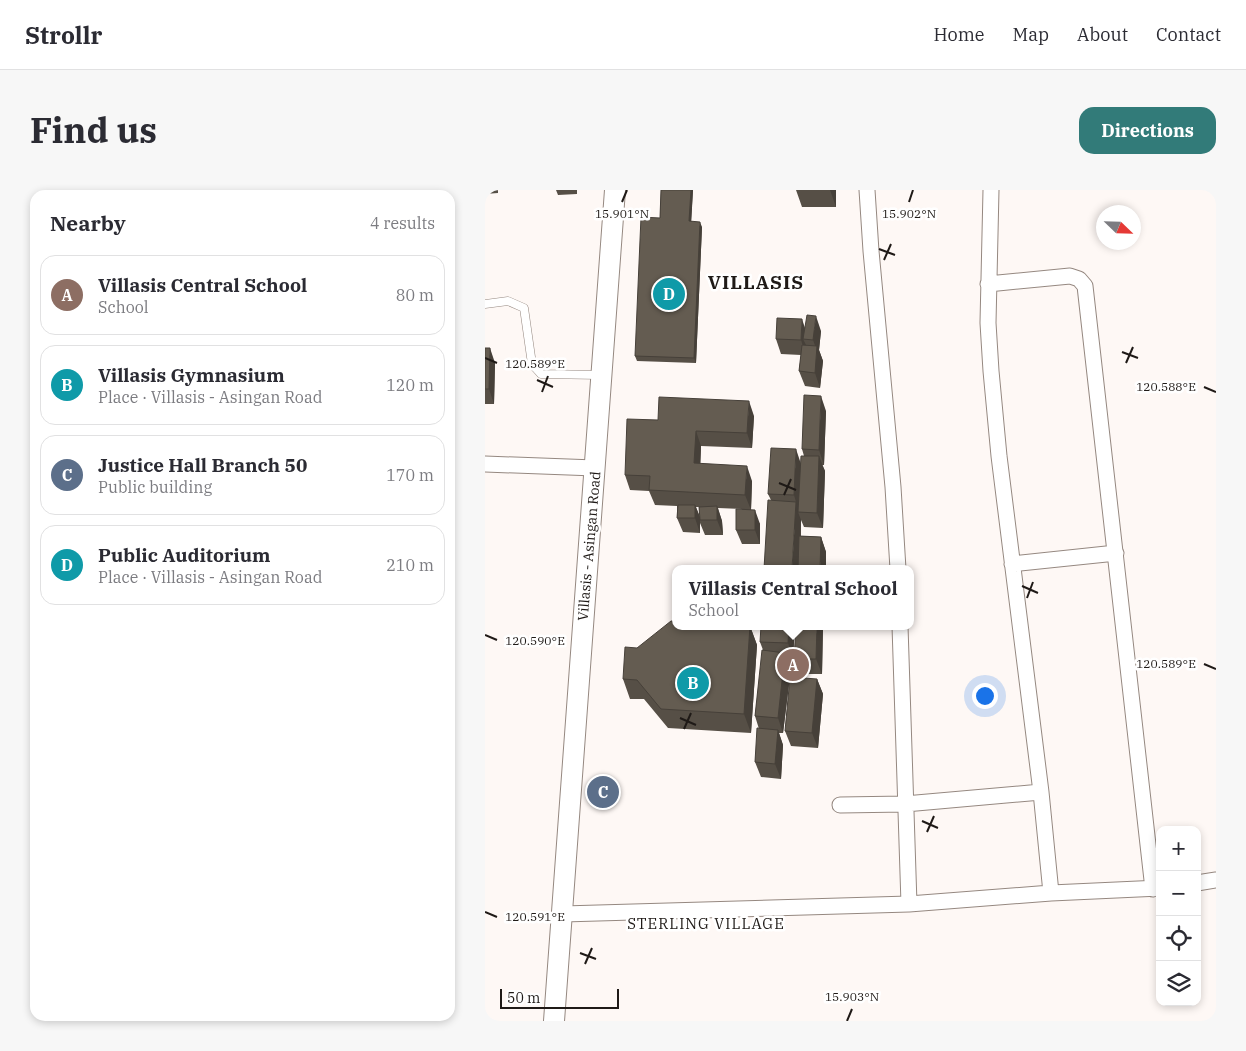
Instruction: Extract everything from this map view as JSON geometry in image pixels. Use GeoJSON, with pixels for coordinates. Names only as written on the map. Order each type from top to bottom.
{"type":"FeatureCollection","features":[{"type":"Feature","properties":{"kind":"main road","name":"Villasis - Asingan Road"},"geometry":{"type":"LineString","coordinates":[[554,1021],[615,190]]}},
{"type":"Feature","properties":{"kind":"street"},"geometry":{"type":"LineString","coordinates":[[867,190],[893,487],[898,565]]}},
{"type":"Feature","properties":{"kind":"street"},"geometry":{"type":"LineString","coordinates":[[991,190],[988,323],[992,381],[999,456],[1041,792],[1051,893]]}},
{"type":"Feature","properties":{"kind":"street"},"geometry":{"type":"LineString","coordinates":[[563,914],[909,904],[1051,893],[1156,888],[1085,286],[1079,279],[1070,276],[988,284]]}},
{"type":"Feature","properties":{"kind":"street"},"geometry":{"type":"LineString","coordinates":[[485,464],[595,468]]}},
{"type":"Feature","properties":{"kind":"street"},"geometry":{"type":"LineString","coordinates":[[1012,564],[1116,553]]}},
{"type":"Feature","properties":{"kind":"street"},"geometry":{"type":"LineString","coordinates":[[900,630],[909,904]]}},
{"type":"Feature","properties":{"kind":"street"},"geometry":{"type":"LineString","coordinates":[[840,805],[905,804],[1041,792]]}},
{"type":"Feature","properties":{"kind":"street"},"geometry":{"type":"LineString","coordinates":[[1201,882],[1216,880]]}},
{"type":"Feature","properties":{"kind":"lane"},"geometry":{"type":"LineString","coordinates":[[485,304],[508,301],[525,308],[533,364],[541,374],[602,375]]}},
{"type":"Feature","properties":{"kind":"building"},"geometry":{"type":"Polygon","coordinates":[[[661,190],[691,190],[689,221],[700,222],[694,358],[635,356],[641,217],[660,218],[661,190]]]}},
{"type":"Feature","properties":{"kind":"building"},"geometry":{"type":"Polygon","coordinates":[[[807,315],[816,316],[813,340],[803,339],[807,315]]]}},
{"type":"Feature","properties":{"kind":"building"},"geometry":{"type":"Polygon","coordinates":[[[777,318],[802,319],[801,340],[776,339],[777,318]]]}},
{"type":"Feature","properties":{"kind":"building"},"geometry":{"type":"Polygon","coordinates":[[[802,345],[817,346],[815,373],[799,371],[802,345]]]}},
{"type":"Feature","properties":{"kind":"building"},"geometry":{"type":"Polygon","coordinates":[[[485,348],[490,348],[489,389],[485,389],[485,348]]]}},
{"type":"Feature","properties":{"kind":"building"},"geometry":{"type":"Polygon","coordinates":[[[804,395],[821,396],[819,450],[802,449],[804,395]]]}},
{"type":"Feature","properties":{"kind":"building"},"geometry":{"type":"Polygon","coordinates":[[[659,397],[749,401],[747,433],[696,431],[694,463],[747,466],[745,495],[649,490],[650,476],[625,475],[627,419],[658,420],[659,397]]]}},
{"type":"Feature","properties":{"kind":"building"},"geometry":{"type":"Polygon","coordinates":[[[771,448],[796,449],[794,495],[768,494],[771,448]]]}},
{"type":"Feature","properties":{"kind":"building"},"geometry":{"type":"Polygon","coordinates":[[[801,456],[819,456],[817,513],[798,512],[801,456]]]}},
{"type":"Feature","properties":{"kind":"building"},"geometry":{"type":"Polygon","coordinates":[[[768,500],[796,502],[792,565],[764,565],[768,500]]]}},
{"type":"Feature","properties":{"kind":"building"},"geometry":{"type":"Polygon","coordinates":[[[678,505],[695,505],[695,518],[677,518],[678,505]]]}},
{"type":"Feature","properties":{"kind":"building"},"geometry":{"type":"Polygon","coordinates":[[[717,506],[717,520],[700,520],[699,507],[717,506]]]}},
{"type":"Feature","properties":{"kind":"building"},"geometry":{"type":"Polygon","coordinates":[[[736,509],[755,510],[755,530],[736,530],[736,509]]]}},
{"type":"Feature","properties":{"kind":"building"},"geometry":{"type":"Polygon","coordinates":[[[799,536],[821,537],[820,565],[798,565],[799,536]]]}},
{"type":"Feature","properties":{"kind":"building"},"geometry":{"type":"Polygon","coordinates":[[[671,621],[672,630],[750,630],[744,714],[661,709],[637,680],[623,679],[625,647],[637,648],[671,621]]]}},
{"type":"Feature","properties":{"kind":"building"},"geometry":{"type":"Polygon","coordinates":[[[761,630],[789,630],[788,643],[760,642],[761,630]]]}},
{"type":"Feature","properties":{"kind":"building"},"geometry":{"type":"Polygon","coordinates":[[[796,630],[817,630],[816,659],[794,659],[796,630]]]}},
{"type":"Feature","properties":{"kind":"building"},"geometry":{"type":"Polygon","coordinates":[[[762,650],[785,653],[778,718],[755,716],[762,650]]]}},
{"type":"Feature","properties":{"kind":"building"},"geometry":{"type":"Polygon","coordinates":[[[790,677],[817,679],[812,733],[785,731],[790,677]]]}},
{"type":"Feature","properties":{"kind":"building"},"geometry":{"type":"Polygon","coordinates":[[[757,728],[778,730],[775,764],[755,762],[757,728]]]}},
{"type":"Feature","properties":{"kind":"place","name":"Public Auditorium"},"geometry":{"type":"Point","coordinates":[669,294]}},
{"type":"Feature","properties":{"kind":"place","name":"Villasis Central School"},"geometry":{"type":"Point","coordinates":[793,665]}},
{"type":"Feature","properties":{"kind":"place","name":"Villasis Gymnasium"},"geometry":{"type":"Point","coordinates":[693,683]}},
{"type":"Feature","properties":{"kind":"place","name":"Justice Hall Branch 50"},"geometry":{"type":"Point","coordinates":[603,792]}},
{"type":"Feature","properties":{"kind":"district","name":"VILLASIS"},"geometry":{"type":"Point","coordinates":[756,282]}},
{"type":"Feature","properties":{"kind":"district","name":"STERLING VILLAGE"},"geometry":{"type":"Point","coordinates":[706,924]}}]}
